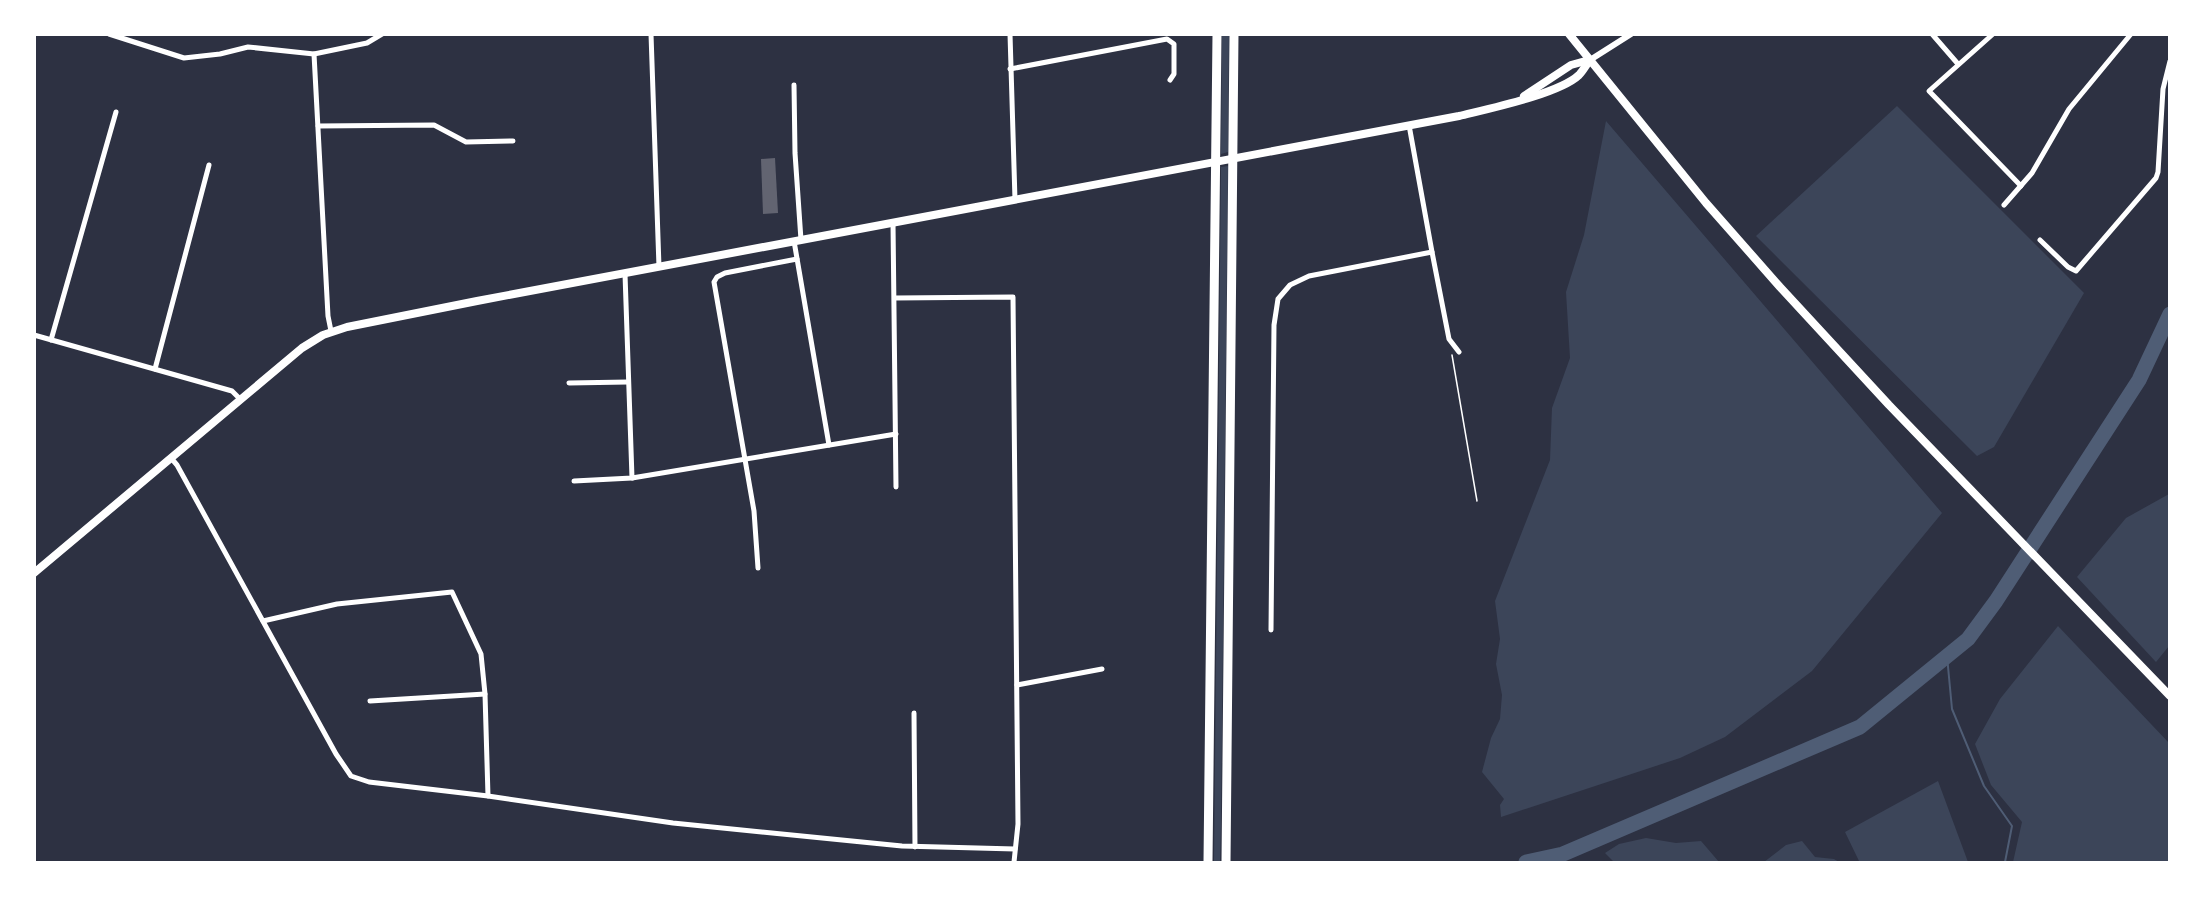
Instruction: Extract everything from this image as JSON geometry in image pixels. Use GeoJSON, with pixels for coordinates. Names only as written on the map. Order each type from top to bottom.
{"type":"FeatureCollection","features":[{"type":"Feature","properties":{"kind":"highway"},"geometry":{"type":"LineString","coordinates":[[1208,862],[1217,34]]}},
{"type":"Feature","properties":{"kind":"highway"},"geometry":{"type":"LineString","coordinates":[[1226,862],[1234,34]]}},
{"type":"Feature","properties":{"kind":"main road"},"geometry":{"type":"LineString","coordinates":[[1569,34],[1706,203],[1774,281],[1889,405],[2169,696]]}},
{"type":"Feature","properties":{"kind":"main road"},"geometry":{"type":"LineString","coordinates":[[34,573],[302,348],[331,331],[1482,111],[1544,92],[1572,80],[1590,60]]}},
{"type":"Feature","properties":{"kind":"main road"},"geometry":{"type":"LineString","coordinates":[[1515,101],[1571,65],[1590,60]]}},
{"type":"Feature","properties":{"kind":"street"},"geometry":{"type":"LineString","coordinates":[[109,34],[184,58],[220,54],[248,47],[314,54],[368,43],[382,34]]}},
{"type":"Feature","properties":{"kind":"street"},"geometry":{"type":"LineString","coordinates":[[651,34],[659,267]]}},
{"type":"Feature","properties":{"kind":"street"},"geometry":{"type":"LineString","coordinates":[[1010,34],[1015,200]]}},
{"type":"Feature","properties":{"kind":"street"},"geometry":{"type":"LineString","coordinates":[[1590,60],[1631,34]]}},
{"type":"Feature","properties":{"kind":"street"},"geometry":{"type":"LineString","coordinates":[[1932,34],[1958,64]]}},
{"type":"Feature","properties":{"kind":"street"},"geometry":{"type":"LineString","coordinates":[[1993,34],[1929,91],[2021,186]]}},
{"type":"Feature","properties":{"kind":"street"},"geometry":{"type":"LineString","coordinates":[[2004,205],[2032,173],[2069,109],[2131,34]]}},
{"type":"Feature","properties":{"kind":"street"},"geometry":{"type":"LineString","coordinates":[[1010,69],[1167,39],[1174,44],[1174,74],[1170,80]]}},
{"type":"Feature","properties":{"kind":"street"},"geometry":{"type":"LineString","coordinates":[[314,54],[328,316],[331,331]]}},
{"type":"Feature","properties":{"kind":"street"},"geometry":{"type":"LineString","coordinates":[[2040,240],[2068,267],[2076,271],[2156,178],[2161,155],[2163,89],[2169,61]]}},
{"type":"Feature","properties":{"kind":"street"},"geometry":{"type":"LineString","coordinates":[[794,85],[797,259],[829,445]]}},
{"type":"Feature","properties":{"kind":"street"},"geometry":{"type":"LineString","coordinates":[[51,340],[116,112]]}},
{"type":"Feature","properties":{"kind":"street"},"geometry":{"type":"LineString","coordinates":[[318,126],[434,125],[466,142],[513,141]]}},
{"type":"Feature","properties":{"kind":"street"},"geometry":{"type":"LineString","coordinates":[[1409,125],[1449,339],[1459,352]]}},
{"type":"Feature","properties":{"kind":"street"},"geometry":{"type":"LineString","coordinates":[[155,369],[209,165]]}},
{"type":"Feature","properties":{"kind":"street"},"geometry":{"type":"LineString","coordinates":[[893,223],[896,487]]}},
{"type":"Feature","properties":{"kind":"street"},"geometry":{"type":"LineString","coordinates":[[1271,630],[1274,325],[1278,299],[1290,285],[1309,276],[1432,252]]}},
{"type":"Feature","properties":{"kind":"street"},"geometry":{"type":"LineString","coordinates":[[758,568],[754,511],[714,282],[717,277],[725,273],[797,259]]}},
{"type":"Feature","properties":{"kind":"street"},"geometry":{"type":"LineString","coordinates":[[625,274],[632,478]]}},
{"type":"Feature","properties":{"kind":"street"},"geometry":{"type":"LineString","coordinates":[[895,298],[1013,297],[1018,824],[1014,862]]}},
{"type":"Feature","properties":{"kind":"street"},"geometry":{"type":"LineString","coordinates":[[34,335],[232,391],[240,399]]}},
{"type":"Feature","properties":{"kind":"street"},"geometry":{"type":"LineString","coordinates":[[569,383],[628,382]]}},
{"type":"Feature","properties":{"kind":"street"},"geometry":{"type":"LineString","coordinates":[[574,481],[632,478],[896,434]]}},
{"type":"Feature","properties":{"kind":"street"},"geometry":{"type":"LineString","coordinates":[[171,458],[177,465],[336,754],[351,776],[369,782],[488,796],[673,823],[915,847],[1015,849]]}},
{"type":"Feature","properties":{"kind":"street"},"geometry":{"type":"LineString","coordinates":[[263,621],[337,604],[452,592],[482,654],[488,796]]}},
{"type":"Feature","properties":{"kind":"street"},"geometry":{"type":"LineString","coordinates":[[1017,685],[1102,669]]}},
{"type":"Feature","properties":{"kind":"street"},"geometry":{"type":"LineString","coordinates":[[370,701],[485,694]]}},
{"type":"Feature","properties":{"kind":"street"},"geometry":{"type":"LineString","coordinates":[[914,712],[915,847]]}},
{"type":"Feature","properties":{"kind":"path"},"geometry":{"type":"LineString","coordinates":[[1449,339],[1477,501]]}},
{"type":"Feature","properties":{"kind":"shaded area"},"geometry":{"type":"Polygon","coordinates":[[[1222,35],[1229,35],[1228,152],[1221,154],[1222,35]]]}},
{"type":"Feature","properties":{"kind":"shaded area"},"geometry":{"type":"Polygon","coordinates":[[[1897,106],[2084,293],[1994,447],[1977,456],[1756,236],[1897,106]]]}},
{"type":"Feature","properties":{"kind":"shaded area"},"geometry":{"type":"Polygon","coordinates":[[[1606,121],[1942,513],[1812,671],[1725,737],[1680,758],[1501,817],[1500,805],[1504,799],[1482,772],[1491,738],[1500,719],[1502,695],[1496,664],[1500,639],[1495,601],[1550,460],[1552,408],[1570,358],[1566,292],[1584,235],[1606,121]]]}},
{"type":"Feature","properties":{"kind":"shaded area"},"geometry":{"type":"Polygon","coordinates":[[[1228,166],[1221,826],[1220,862],[1214,862],[1221,167],[1228,166]]]}},
{"type":"Feature","properties":{"kind":"shaded area"},"geometry":{"type":"Polygon","coordinates":[[[2169,494],[2169,646],[2156,662],[2077,577],[2126,518],[2169,494]]]}},
{"type":"Feature","properties":{"kind":"shaded area"},"geometry":{"type":"Polygon","coordinates":[[[2058,626],[2169,743],[2169,862],[2013,862],[2022,822],[1991,785],[1975,744],[2000,699],[2058,626]]]}},
{"type":"Feature","properties":{"kind":"shaded area"},"geometry":{"type":"Polygon","coordinates":[[[1938,781],[1968,862],[1858,862],[1845,832],[1938,781]]]}},
{"type":"Feature","properties":{"kind":"shaded area"},"geometry":{"type":"Polygon","coordinates":[[[1646,838],[1676,843],[1701,841],[1719,862],[1614,862],[1605,853],[1619,844],[1646,838]]]}},
{"type":"Feature","properties":{"kind":"shaded area"},"geometry":{"type":"Polygon","coordinates":[[[1802,841],[1815,857],[1834,859],[1839,862],[1764,862],[1786,845],[1802,841]]]}},
{"type":"Feature","properties":{"kind":"building"},"geometry":{"type":"Polygon","coordinates":[[[775,158],[778,213],[763,214],[761,159],[775,158]]]}},
{"type":"Feature","properties":{"kind":"waterway"},"geometry":{"type":"LineString","coordinates":[[1526,862],[1563,854],[1860,727],[1968,639],[1996,601],[2139,380],[2170,314]]}},
{"type":"Feature","properties":{"kind":"waterway"},"geometry":{"type":"LineString","coordinates":[[1947,656],[1952,709],[1984,786],[2012,826],[2005,862]]}}]}
